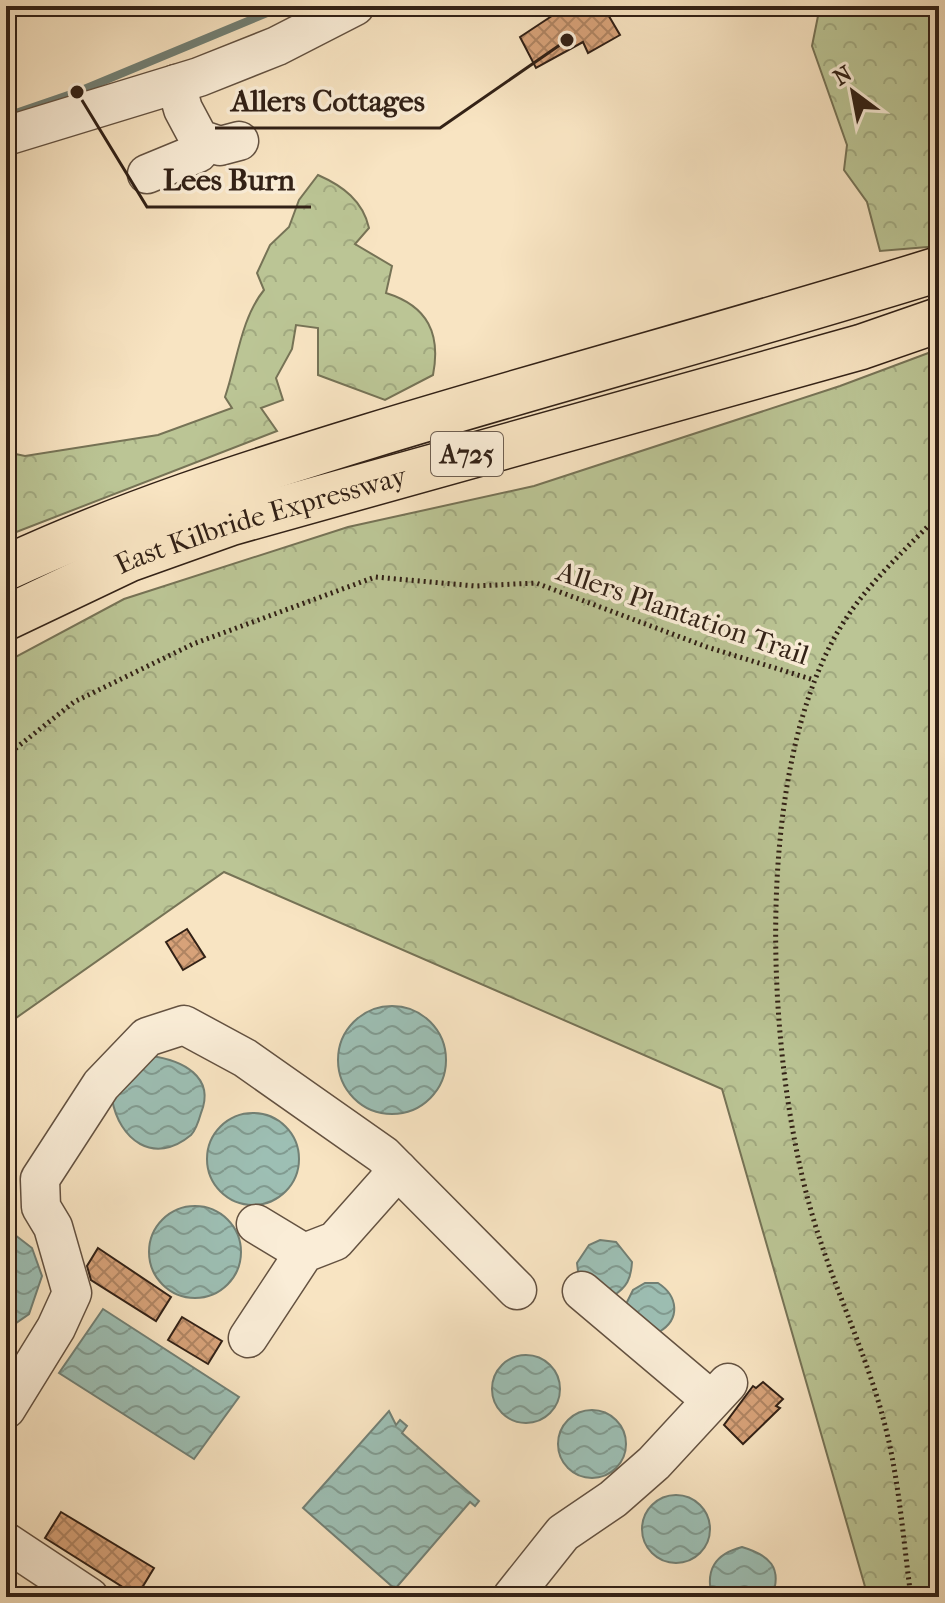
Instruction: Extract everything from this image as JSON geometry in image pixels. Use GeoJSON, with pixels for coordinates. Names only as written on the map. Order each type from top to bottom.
{"type":"FeatureCollection","features":[{"type":"Feature","properties":{"kind":"highway","name":"East Kilbride Expressway"},"geometry":{"type":"LineString","coordinates":[[6,568],[75,535],[191,491],[527,388],[803,311],[939,269]]}},
{"type":"Feature","properties":{"kind":"highway","name":"East Kilbride Expressway"},"geometry":{"type":"LineString","coordinates":[[6,618],[130,559],[231,523],[861,347],[939,320]]}},
{"type":"Feature","properties":{"kind":"street"},"geometry":{"type":"LineString","coordinates":[[6,136],[176,84],[277,46],[355,6]]}},
{"type":"Feature","properties":{"kind":"street"},"geometry":{"type":"LineString","coordinates":[[147,174],[198,153],[199,139],[183,109],[176,84]]}},
{"type":"Feature","properties":{"kind":"street"},"geometry":{"type":"LineString","coordinates":[[199,139],[220,146],[239,141]]}},
{"type":"Feature","properties":{"kind":"street"},"geometry":{"type":"LineString","coordinates":[[6,1409],[56,1328],[72,1293],[53,1227],[41,1207],[40,1179],[101,1085],[147,1037],[184,1025],[245,1058],[383,1155],[517,1290]]}},
{"type":"Feature","properties":{"kind":"street"},"geometry":{"type":"LineString","coordinates":[[248,1338],[304,1253],[335,1241],[398,1170]]}},
{"type":"Feature","properties":{"kind":"street"},"geometry":{"type":"LineString","coordinates":[[256,1224],[304,1253]]}},
{"type":"Feature","properties":{"kind":"street"},"geometry":{"type":"LineString","coordinates":[[512,1597],[563,1533],[613,1499],[654,1463],[719,1391],[582,1291]]}},
{"type":"Feature","properties":{"kind":"street"},"geometry":{"type":"LineString","coordinates":[[6,1542],[89,1597]]}},
{"type":"Feature","properties":{"kind":"path"},"geometry":{"type":"LineString","coordinates":[[911,1597],[889,1443],[869,1366],[823,1252],[809,1205],[781,1057],[776,981],[784,809],[797,736],[814,680],[840,628],[874,583],[939,515]]}},
{"type":"Feature","properties":{"kind":"path","name":"Allers Plantation Trail"},"geometry":{"type":"LineString","coordinates":[[6,756],[74,702],[193,644],[375,577],[475,586],[536,583],[707,647],[814,680]]}},
{"type":"Feature","properties":{"kind":"green space"},"geometry":{"type":"Polygon","coordinates":[[[820,6],[939,6],[939,246],[880,251],[867,202],[844,170],[847,145],[812,46],[820,6]]]}},
{"type":"Feature","properties":{"kind":"green space"},"geometry":{"type":"Polygon","coordinates":[[[318,175],[344,189],[362,210],[369,228],[355,244],[392,266],[386,293],[412,306],[428,324],[435,347],[433,375],[385,400],[318,375],[318,328],[296,325],[292,349],[276,378],[283,400],[261,408],[277,431],[6,536],[6,452],[25,456],[158,435],[232,408],[225,397],[245,327],[264,290],[257,273],[270,245],[289,227],[299,200],[318,175]]]}},
{"type":"Feature","properties":{"kind":"green space"},"geometry":{"type":"Polygon","coordinates":[[[939,349],[939,1597],[868,1597],[722,1089],[224,872],[6,1025],[6,662],[124,599],[348,527],[534,486],[840,386],[939,349]]]}},
{"type":"Feature","properties":{"kind":"water"},"geometry":{"type":"Polygon","coordinates":[[[392,1006],[413,1010],[430,1022],[442,1039],[446,1060],[442,1081],[430,1098],[413,1110],[392,1114],[371,1110],[354,1098],[342,1081],[338,1060],[342,1039],[354,1022],[371,1010],[392,1006]]]}},
{"type":"Feature","properties":{"kind":"water"},"geometry":{"type":"Polygon","coordinates":[[[151,1056],[184,1066],[200,1080],[204,1089],[204,1100],[193,1133],[177,1144],[164,1148],[152,1148],[130,1137],[116,1114],[112,1099],[151,1056]]]}},
{"type":"Feature","properties":{"kind":"water"},"geometry":{"type":"Polygon","coordinates":[[[253,1113],[270,1117],[285,1127],[295,1142],[299,1159],[295,1176],[285,1191],[270,1201],[253,1205],[236,1201],[221,1191],[211,1176],[207,1159],[211,1142],[221,1127],[236,1117],[253,1113]]]}},
{"type":"Feature","properties":{"kind":"water"},"geometry":{"type":"Polygon","coordinates":[[[195,1206],[213,1210],[227,1220],[237,1234],[241,1252],[237,1270],[227,1284],[213,1294],[195,1298],[177,1294],[163,1284],[153,1270],[149,1252],[153,1234],[163,1220],[177,1210],[195,1206]]]}},
{"type":"Feature","properties":{"kind":"water"},"geometry":{"type":"Polygon","coordinates":[[[6,1228],[32,1248],[42,1276],[29,1314],[6,1330],[6,1228]]]}},
{"type":"Feature","properties":{"kind":"water"},"geometry":{"type":"Polygon","coordinates":[[[600,1240],[616,1242],[632,1262],[627,1282],[613,1296],[579,1279],[577,1263],[589,1245],[600,1240]]]}},
{"type":"Feature","properties":{"kind":"water"},"geometry":{"type":"Polygon","coordinates":[[[645,1283],[658,1283],[673,1301],[671,1321],[659,1332],[626,1304],[633,1290],[645,1283]]]}},
{"type":"Feature","properties":{"kind":"water"},"geometry":{"type":"Polygon","coordinates":[[[103,1309],[239,1397],[194,1459],[59,1373],[103,1309]]]}},
{"type":"Feature","properties":{"kind":"water"},"geometry":{"type":"Polygon","coordinates":[[[526,1355],[550,1365],[560,1389],[550,1413],[526,1423],[502,1413],[492,1389],[502,1365],[526,1355]]]}},
{"type":"Feature","properties":{"kind":"water"},"geometry":{"type":"Polygon","coordinates":[[[592,1410],[616,1420],[626,1444],[616,1468],[592,1478],[568,1468],[558,1444],[568,1420],[592,1410]]]}},
{"type":"Feature","properties":{"kind":"water"},"geometry":{"type":"Polygon","coordinates":[[[389,1411],[396,1425],[400,1420],[407,1426],[402,1433],[479,1501],[475,1506],[470,1502],[395,1589],[303,1508],[389,1411]]]}},
{"type":"Feature","properties":{"kind":"water"},"geometry":{"type":"Polygon","coordinates":[[[676,1495],[700,1505],[710,1529],[700,1553],[676,1563],[652,1553],[642,1529],[652,1505],[676,1495]]]}},
{"type":"Feature","properties":{"kind":"water"},"geometry":{"type":"Polygon","coordinates":[[[742,1547],[760,1554],[771,1564],[776,1578],[772,1597],[712,1597],[710,1579],[714,1564],[725,1554],[742,1547]]]}},
{"type":"Feature","properties":{"kind":"building"},"geometry":{"type":"Polygon","coordinates":[[[567,6],[603,6],[620,35],[588,53],[583,42],[536,68],[520,37],[567,6]]]}},
{"type":"Feature","properties":{"kind":"building"},"geometry":{"type":"Polygon","coordinates":[[[187,929],[205,957],[183,970],[166,942],[187,929]]]}},
{"type":"Feature","properties":{"kind":"building"},"geometry":{"type":"Polygon","coordinates":[[[98,1248],[171,1297],[156,1321],[91,1280],[87,1266],[98,1248]]]}},
{"type":"Feature","properties":{"kind":"building"},"geometry":{"type":"Polygon","coordinates":[[[182,1317],[222,1341],[208,1364],[168,1340],[182,1317]]]}},
{"type":"Feature","properties":{"kind":"building"},"geometry":{"type":"Polygon","coordinates":[[[763,1382],[783,1399],[776,1406],[780,1408],[743,1444],[724,1425],[753,1386],[756,1388],[763,1382]]]}},
{"type":"Feature","properties":{"kind":"building"},"geometry":{"type":"Polygon","coordinates":[[[61,1512],[154,1568],[137,1596],[45,1538],[61,1512]]]}},
{"type":"Feature","properties":{"kind":"waterway"},"geometry":{"type":"LineString","coordinates":[[7,116],[77,92],[284,6]]}},
{"type":"Feature","properties":{"kind":"place","name":"Allers Cottages"},"geometry":{"type":"Point","coordinates":[567,40]}},
{"type":"Feature","properties":{"kind":"place","name":"Lees Burn"},"geometry":{"type":"Point","coordinates":[77,92]}}]}
